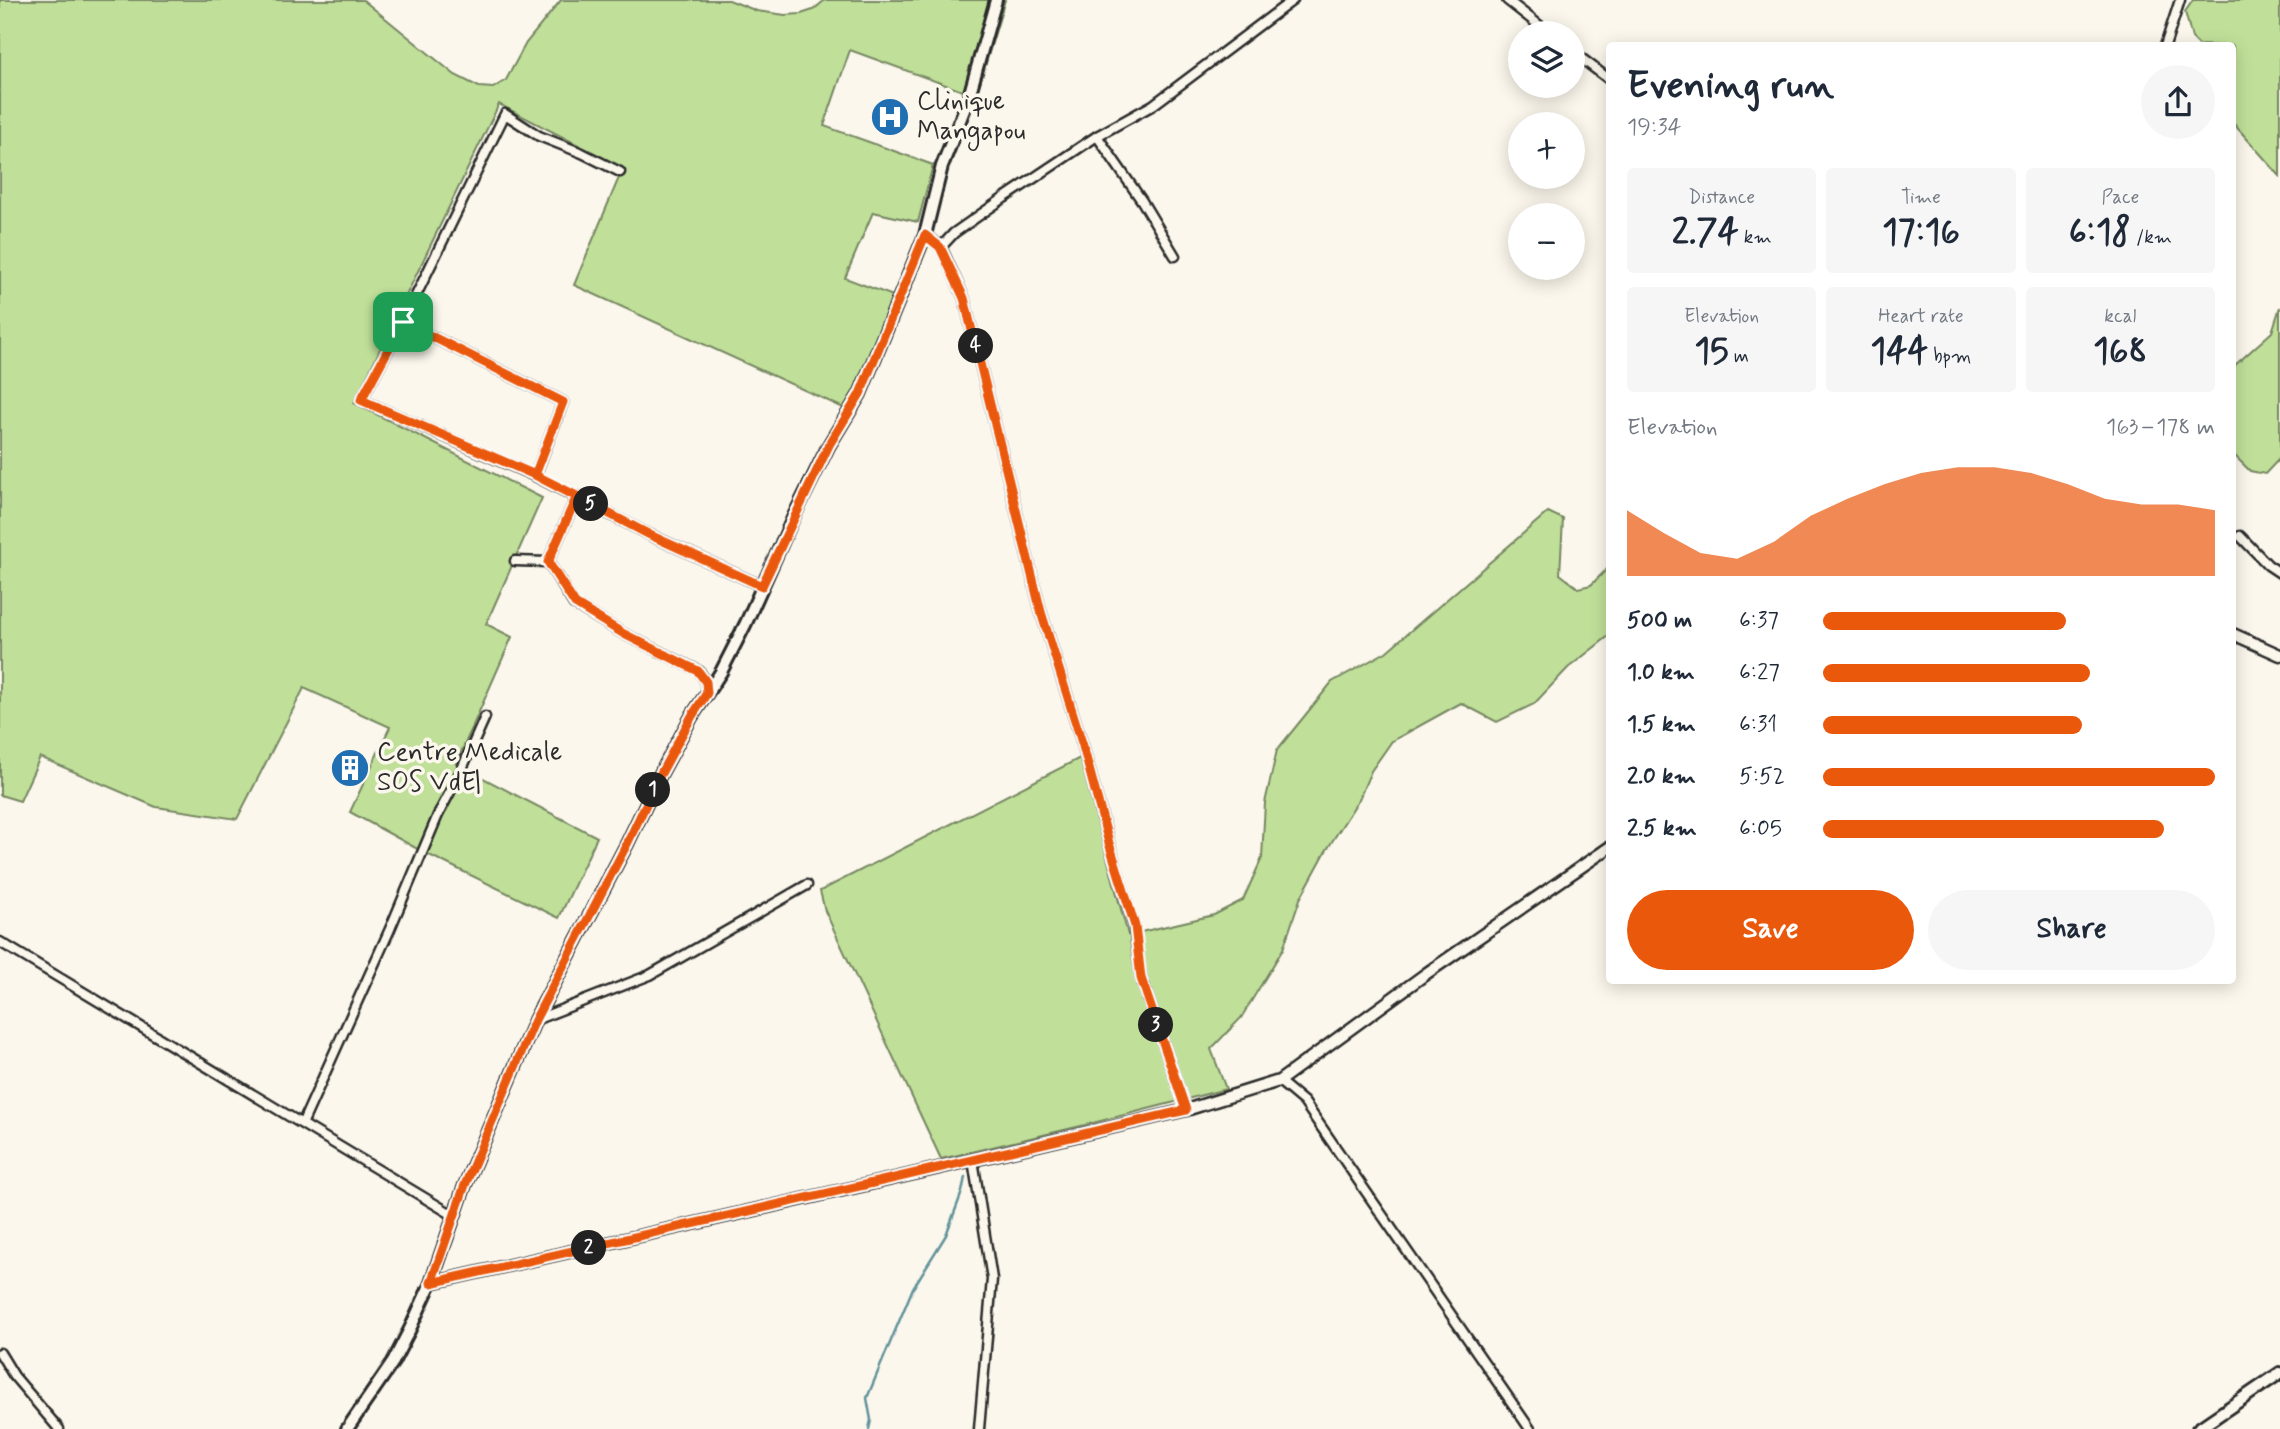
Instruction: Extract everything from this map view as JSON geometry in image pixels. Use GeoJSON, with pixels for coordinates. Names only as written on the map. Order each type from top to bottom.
{"type":"FeatureCollection","features":[{"type":"Feature","properties":{"kind":"main road"},"geometry":{"type":"LineString","coordinates":[[347,1429],[393,1362],[431,1283],[453,1215],[535,1020],[660,775],[746,623],[829,445],[860,394],[925,235],[942,166],[968,100],[996,0]]}},
{"type":"Feature","properties":{"kind":"main road"},"geometry":{"type":"LineString","coordinates":[[2199,1429],[2280,1373]]}},
{"type":"Feature","properties":{"kind":"street"},"geometry":{"type":"LineString","coordinates":[[940,247],[954,233],[1097,136],[1153,105],[1293,0]]}},
{"type":"Feature","properties":{"kind":"street"},"geometry":{"type":"LineString","coordinates":[[1507,0],[1534,21]]}},
{"type":"Feature","properties":{"kind":"street"},"geometry":{"type":"LineString","coordinates":[[2166,42],[2180,0]]}},
{"type":"Feature","properties":{"kind":"street"},"geometry":{"type":"LineString","coordinates":[[1585,61],[1606,77]]}},
{"type":"Feature","properties":{"kind":"street"},"geometry":{"type":"LineString","coordinates":[[620,172],[539,136],[505,114],[403,322],[361,400],[535,475],[650,535],[762,586]]}},
{"type":"Feature","properties":{"kind":"street"},"geometry":{"type":"LineString","coordinates":[[1097,136],[1142,201],[1175,256]]}},
{"type":"Feature","properties":{"kind":"street"},"geometry":{"type":"LineString","coordinates":[[925,235],[940,247],[964,298],[1041,612],[1135,926],[1141,978],[1186,1110]]}},
{"type":"Feature","properties":{"kind":"street"},"geometry":{"type":"LineString","coordinates":[[403,322],[563,402],[535,475]]}},
{"type":"Feature","properties":{"kind":"street"},"geometry":{"type":"LineString","coordinates":[[548,562],[577,496]]}},
{"type":"Feature","properties":{"kind":"street"},"geometry":{"type":"LineString","coordinates":[[2240,536],[2268,565],[2280,573]]}},
{"type":"Feature","properties":{"kind":"street"},"geometry":{"type":"LineString","coordinates":[[515,561],[548,562]]}},
{"type":"Feature","properties":{"kind":"street"},"geometry":{"type":"LineString","coordinates":[[548,562],[575,604],[624,634],[698,671],[706,682],[707,693]]}},
{"type":"Feature","properties":{"kind":"street"},"geometry":{"type":"LineString","coordinates":[[2236,635],[2280,654]]}},
{"type":"Feature","properties":{"kind":"street"},"geometry":{"type":"LineString","coordinates":[[303,1122],[438,815],[485,717]]}},
{"type":"Feature","properties":{"kind":"street"},"geometry":{"type":"LineString","coordinates":[[431,1283],[1186,1110],[1279,1081],[1427,972],[1606,850]]}},
{"type":"Feature","properties":{"kind":"street"},"geometry":{"type":"LineString","coordinates":[[535,1020],[650,975],[807,885]]}},
{"type":"Feature","properties":{"kind":"street"},"geometry":{"type":"LineString","coordinates":[[0,942],[303,1122],[453,1215]]}},
{"type":"Feature","properties":{"kind":"street"},"geometry":{"type":"LineString","coordinates":[[1279,1081],[1304,1102],[1530,1429]]}},
{"type":"Feature","properties":{"kind":"street"},"geometry":{"type":"LineString","coordinates":[[973,1160],[992,1279],[979,1429]]}},
{"type":"Feature","properties":{"kind":"street"},"geometry":{"type":"LineString","coordinates":[[0,1353],[14,1376],[59,1429]]}},
{"type":"Feature","properties":{"kind":"green space"},"geometry":{"type":"Polygon","coordinates":[[[0,0],[363,0],[455,75],[479,87],[493,88],[506,80],[526,43],[561,0],[729,0],[757,11],[785,15],[813,10],[825,0],[1005,0],[976,96],[850,50],[824,126],[933,165],[918,222],[873,212],[845,278],[904,300],[872,376],[850,411],[574,285],[623,168],[499,104],[354,403],[542,498],[486,624],[512,637],[456,764],[597,837],[559,918],[423,852],[350,812],[390,727],[304,688],[237,819],[156,807],[40,757],[20,801],[0,795],[0,0]]]}},
{"type":"Feature","properties":{"kind":"green space"},"geometry":{"type":"Polygon","coordinates":[[[2193,0],[2280,0],[2280,176],[2236,126],[2236,42],[2196,42],[2192,38],[2185,12],[2193,0]]]}},
{"type":"Feature","properties":{"kind":"green space"},"geometry":{"type":"Polygon","coordinates":[[[2280,307],[2280,458],[2265,474],[2250,471],[2236,457],[2236,364],[2272,332],[2280,307]]]}},
{"type":"Feature","properties":{"kind":"green space"},"geometry":{"type":"Polygon","coordinates":[[[1548,512],[1563,519],[1560,574],[1578,588],[1591,585],[1606,570],[1606,638],[1568,668],[1534,704],[1497,722],[1461,703],[1392,741],[1371,771],[1359,799],[1300,899],[1283,949],[1241,1018],[1211,1049],[1226,1089],[941,1159],[825,911],[820,891],[1080,758],[1128,935],[1214,915],[1243,900],[1262,858],[1265,803],[1277,750],[1332,682],[1386,652],[1548,512]]]}},
{"type":"Feature","properties":{"kind":"waterway"},"geometry":{"type":"LineString","coordinates":[[869,1429],[871,1420],[867,1398],[913,1288],[946,1235],[965,1177]]}},
{"type":"Feature","properties":{"kind":"place","name":"Clinique Mangapou"},"geometry":{"type":"Point","coordinates":[890,117]}},
{"type":"Feature","properties":{"kind":"place","name":"Centre Medicale SOS VdE|"},"geometry":{"type":"Point","coordinates":[350,768]}},
{"type":"Feature","properties":{"kind":"route"},"geometry":{"type":"LineString","coordinates":[[403,322],[361,400],[535,475],[577,496],[650,535],[762,586],[829,445],[860,394],[925,235],[940,247],[964,298],[1041,612],[1135,926],[1141,978],[1186,1110],[431,1283],[453,1215],[513,1067],[660,775],[707,693],[706,682],[698,671],[624,634],[575,604],[548,562],[577,496],[535,475],[563,402],[403,322]]}}]}
